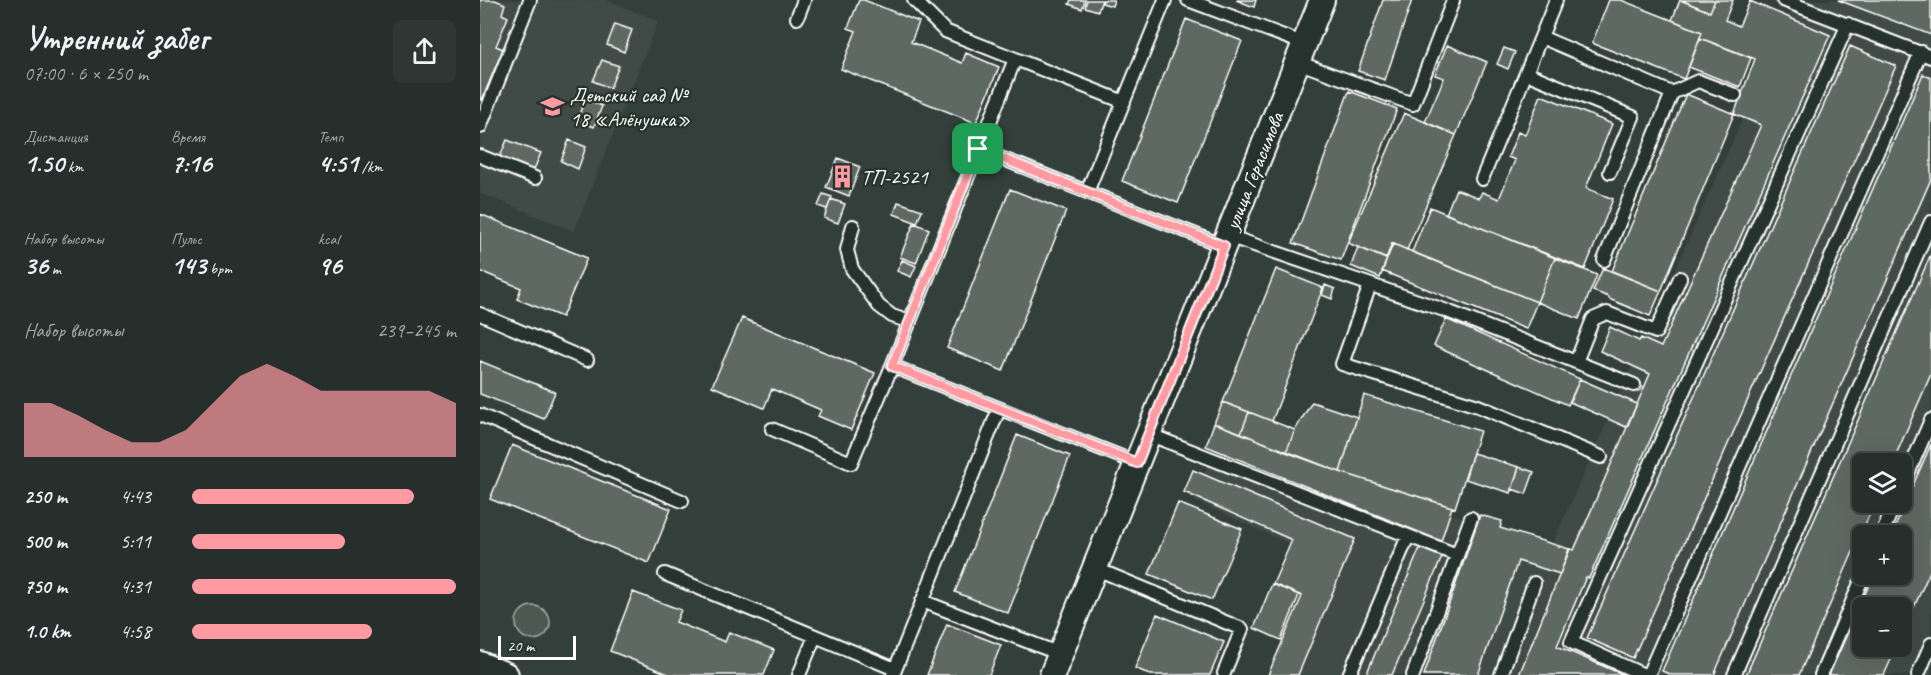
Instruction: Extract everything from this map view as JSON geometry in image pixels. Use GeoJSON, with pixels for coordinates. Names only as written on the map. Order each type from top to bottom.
{"type":"FeatureCollection","features":[{"type":"Feature","properties":{"kind":"street","name":"улица Герасимова"},"geometry":{"type":"LineString","coordinates":[[1056,665],[1322,0]]}},
{"type":"Feature","properties":{"kind":"street"},"geometry":{"type":"LineString","coordinates":[[480,664],[506,675]]}},
{"type":"Feature","properties":{"kind":"lane"},"geometry":{"type":"LineString","coordinates":[[480,127],[530,0]]}},
{"type":"Feature","properties":{"kind":"lane"},"geometry":{"type":"LineString","coordinates":[[797,18],[804,0]]}},
{"type":"Feature","properties":{"kind":"lane"},"geometry":{"type":"LineString","coordinates":[[914,0],[945,31],[1124,102]]}},
{"type":"Feature","properties":{"kind":"lane"},"geometry":{"type":"LineString","coordinates":[[1088,192],[1165,0]]}},
{"type":"Feature","properties":{"kind":"lane"},"geometry":{"type":"LineString","coordinates":[[1188,0],[1413,104],[1453,1]]}},
{"type":"Feature","properties":{"kind":"lane"},"geometry":{"type":"LineString","coordinates":[[1482,179],[1556,0]]}},
{"type":"Feature","properties":{"kind":"lane"},"geometry":{"type":"LineString","coordinates":[[1783,0],[1848,24],[1926,54],[1646,675],[1571,642],[1848,24]]}},
{"type":"Feature","properties":{"kind":"lane"},"geometry":{"type":"LineString","coordinates":[[1540,37],[1672,93]]}},
{"type":"Feature","properties":{"kind":"lane"},"geometry":{"type":"LineString","coordinates":[[772,429],[851,463],[910,322],[1014,59]]}},
{"type":"Feature","properties":{"kind":"lane"},"geometry":{"type":"LineString","coordinates":[[1526,73],[1633,117],[1610,172]]}},
{"type":"Feature","properties":{"kind":"lane"},"geometry":{"type":"LineString","coordinates":[[1604,260],[1672,93],[1698,81],[1735,95]]}},
{"type":"Feature","properties":{"kind":"lane"},"geometry":{"type":"LineString","coordinates":[[978,149],[1088,192],[1226,241],[1447,311],[1634,385]]}},
{"type":"Feature","properties":{"kind":"lane"},"geometry":{"type":"LineString","coordinates":[[480,156],[535,178]]}},
{"type":"Feature","properties":{"kind":"lane"},"geometry":{"type":"LineString","coordinates":[[1734,675],[1931,222]]}},
{"type":"Feature","properties":{"kind":"lane"},"geometry":{"type":"LineString","coordinates":[[854,226],[847,250],[852,269],[879,306],[892,316],[910,322]]}},
{"type":"Feature","properties":{"kind":"lane"},"geometry":{"type":"LineString","coordinates":[[1576,362],[1593,319],[1606,313],[1656,332],[1680,278]]}},
{"type":"Feature","properties":{"kind":"lane"},"geometry":{"type":"LineString","coordinates":[[1370,285],[1342,364],[1478,406],[1601,457]]}},
{"type":"Feature","properties":{"kind":"lane"},"geometry":{"type":"LineString","coordinates":[[480,314],[587,360]]}},
{"type":"Feature","properties":{"kind":"lane"},"geometry":{"type":"LineString","coordinates":[[892,366],[1137,463]]}},
{"type":"Feature","properties":{"kind":"lane"},"geometry":{"type":"LineString","coordinates":[[665,574],[815,636],[894,672],[999,409]]}},
{"type":"Feature","properties":{"kind":"lane"},"geometry":{"type":"LineString","coordinates":[[480,415],[682,501]]}},
{"type":"Feature","properties":{"kind":"lane"},"geometry":{"type":"LineString","coordinates":[[1912,464],[1931,420]]}},
{"type":"Feature","properties":{"kind":"lane"},"geometry":{"type":"LineString","coordinates":[[1148,434],[1457,555]]}},
{"type":"Feature","properties":{"kind":"lane"},"geometry":{"type":"LineString","coordinates":[[1413,675],[1471,518]]}},
{"type":"Feature","properties":{"kind":"lane"},"geometry":{"type":"LineString","coordinates":[[1349,675],[1408,536]]}},
{"type":"Feature","properties":{"kind":"lane"},"geometry":{"type":"LineString","coordinates":[[1094,568],[1242,629],[1224,673]]}},
{"type":"Feature","properties":{"kind":"lane"},"geometry":{"type":"LineString","coordinates":[[1501,675],[1534,584]]}},
{"type":"Feature","properties":{"kind":"lane"},"geometry":{"type":"LineString","coordinates":[[1821,675],[1859,585]]}},
{"type":"Feature","properties":{"kind":"lane"},"geometry":{"type":"LineString","coordinates":[[922,601],[1056,665]]}},
{"type":"Feature","properties":{"kind":"lane"},"geometry":{"type":"LineString","coordinates":[[799,675],[815,636]]}},
{"type":"Feature","properties":{"kind":"lane"},"geometry":{"type":"LineString","coordinates":[[1918,675],[1931,644]]}},
{"type":"Feature","properties":{"kind":"shaded area","name":"Детский сад № 18 «Алёнушка»"},"geometry":{"type":"Polygon","coordinates":[[[480,0],[606,0],[658,21],[574,231],[480,193],[480,0]]]}},
{"type":"Feature","properties":{"kind":"shaded area"},"geometry":{"type":"Polygon","coordinates":[[[1796,0],[1848,0],[1931,32],[1931,675],[1279,675],[1327,561],[1194,500],[1221,432],[1550,549],[1796,0]]]}},
{"type":"Feature","properties":{"kind":"shaded area"},"geometry":{"type":"Polygon","coordinates":[[[533,606],[545,611],[550,623],[545,635],[533,640],[521,635],[516,623],[521,611],[533,606]]]}},
{"type":"Feature","properties":{"kind":"building"},"geometry":{"type":"Polygon","coordinates":[[[480,0],[495,0],[505,4],[502,14],[508,17],[496,46],[503,49],[482,100],[480,99],[480,0]]]}},
{"type":"Feature","properties":{"kind":"building"},"geometry":{"type":"Polygon","coordinates":[[[859,0],[919,22],[911,42],[962,63],[966,53],[999,67],[976,123],[841,69],[856,31],[848,28],[859,0]]]}},
{"type":"Feature","properties":{"kind":"building"},"geometry":{"type":"Polygon","coordinates":[[[1071,0],[1085,0],[1082,9],[1069,4],[1071,0]]]}},
{"type":"Feature","properties":{"kind":"building"},"geometry":{"type":"Polygon","coordinates":[[[1087,0],[1102,0],[1098,11],[1085,7],[1087,0]]]}},
{"type":"Feature","properties":{"kind":"building"},"geometry":{"type":"Polygon","coordinates":[[[1103,0],[1114,0],[1112,6],[1102,3],[1103,0]]]}},
{"type":"Feature","properties":{"kind":"building"},"geometry":{"type":"Polygon","coordinates":[[[1236,0],[1256,0],[1254,7],[1236,0]]]}},
{"type":"Feature","properties":{"kind":"building"},"geometry":{"type":"Polygon","coordinates":[[[1383,0],[1412,0],[1385,80],[1358,71],[1383,0]]]}},
{"type":"Feature","properties":{"kind":"building"},"geometry":{"type":"Polygon","coordinates":[[[1609,0],[1621,0],[1702,32],[1684,79],[1592,43],[1609,0]]]}},
{"type":"Feature","properties":{"kind":"building"},"geometry":{"type":"Polygon","coordinates":[[[1680,0],[1710,12],[1715,0],[1733,0],[1725,20],[1739,26],[1750,1],[1830,35],[1557,646],[1624,675],[1519,675],[1570,549],[1574,550],[1650,374],[1600,351],[1610,327],[1639,341],[1641,338],[1661,347],[1761,125],[1734,114],[1755,59],[1700,38],[1702,32],[1672,20],[1680,0]]]}},
{"type":"Feature","properties":{"kind":"building"},"geometry":{"type":"Polygon","coordinates":[[[1681,0],[1715,0],[1710,12],[1681,0]]]}},
{"type":"Feature","properties":{"kind":"building"},"geometry":{"type":"Polygon","coordinates":[[[1838,0],[1931,0],[1931,35],[1838,0]]]}},
{"type":"Feature","properties":{"kind":"building"},"geometry":{"type":"Polygon","coordinates":[[[1186,19],[1242,41],[1178,203],[1122,181],[1186,19]]]}},
{"type":"Feature","properties":{"kind":"building"},"geometry":{"type":"Polygon","coordinates":[[[615,24],[632,30],[624,52],[607,45],[615,24]]]}},
{"type":"Feature","properties":{"kind":"building"},"geometry":{"type":"Polygon","coordinates":[[[1700,38],[1751,58],[1740,87],[1689,67],[1700,38]]]}},
{"type":"Feature","properties":{"kind":"building"},"geometry":{"type":"Polygon","coordinates":[[[1447,45],[1487,62],[1456,135],[1425,122],[1444,78],[1435,75],[1447,45]]]}},
{"type":"Feature","properties":{"kind":"building"},"geometry":{"type":"Polygon","coordinates":[[[1850,46],[1896,66],[1633,658],[1587,638],[1850,46]]]}},
{"type":"Feature","properties":{"kind":"building"},"geometry":{"type":"Polygon","coordinates":[[[1504,48],[1515,52],[1508,69],[1497,64],[1504,48]]]}},
{"type":"Feature","properties":{"kind":"building"},"geometry":{"type":"Polygon","coordinates":[[[602,60],[619,66],[610,88],[593,81],[602,60]]]}},
{"type":"Feature","properties":{"kind":"building"},"geometry":{"type":"Polygon","coordinates":[[[1923,74],[1931,78],[1931,179],[1714,675],[1672,675],[1662,671],[1923,74]]]}},
{"type":"Feature","properties":{"kind":"building"},"geometry":{"type":"Polygon","coordinates":[[[1349,91],[1397,109],[1341,260],[1293,243],[1349,91]]]}},
{"type":"Feature","properties":{"kind":"building"},"geometry":{"type":"Polygon","coordinates":[[[1686,94],[1734,114],[1661,291],[1612,271],[1686,94]]]}},
{"type":"Feature","properties":{"kind":"building"},"geometry":{"type":"Polygon","coordinates":[[[1541,95],[1612,124],[1586,188],[1613,199],[1585,269],[1446,214],[1456,189],[1479,198],[1482,192],[1499,199],[1515,160],[1508,157],[1518,132],[1525,135],[1541,95]]]}},
{"type":"Feature","properties":{"kind":"building"},"geometry":{"type":"Polygon","coordinates":[[[585,99],[602,106],[594,127],[577,120],[585,99]]]}},
{"type":"Feature","properties":{"kind":"building"},"geometry":{"type":"Polygon","coordinates":[[[1404,113],[1456,135],[1407,250],[1392,243],[1386,259],[1348,243],[1404,113]]]}},
{"type":"Feature","properties":{"kind":"building"},"geometry":{"type":"Polygon","coordinates":[[[507,140],[541,153],[532,174],[498,161],[507,140]]]}},
{"type":"Feature","properties":{"kind":"building"},"geometry":{"type":"Polygon","coordinates":[[[569,140],[586,147],[578,169],[561,161],[569,140]]]}},
{"type":"Feature","properties":{"kind":"building","name":"ТП-2521"},"geometry":{"type":"Polygon","coordinates":[[[838,158],[860,167],[849,196],[826,187],[838,158]]]}},
{"type":"Feature","properties":{"kind":"building"},"geometry":{"type":"Polygon","coordinates":[[[1010,189],[1066,211],[1003,371],[947,348],[1010,189]]]}},
{"type":"Feature","properties":{"kind":"building"},"geometry":{"type":"Polygon","coordinates":[[[823,194],[832,197],[827,209],[818,206],[823,194]]]}},
{"type":"Feature","properties":{"kind":"building"},"geometry":{"type":"Polygon","coordinates":[[[831,199],[845,204],[838,223],[824,218],[831,199]]]}},
{"type":"Feature","properties":{"kind":"building"},"geometry":{"type":"Polygon","coordinates":[[[898,202],[922,210],[917,223],[894,214],[898,202]]]}},
{"type":"Feature","properties":{"kind":"building"},"geometry":{"type":"Polygon","coordinates":[[[1430,207],[1555,258],[1537,302],[1412,252],[1430,207]]]}},
{"type":"Feature","properties":{"kind":"building"},"geometry":{"type":"Polygon","coordinates":[[[480,214],[587,258],[562,317],[517,299],[521,288],[480,271],[480,214]]]}},
{"type":"Feature","properties":{"kind":"building"},"geometry":{"type":"Polygon","coordinates":[[[914,223],[929,229],[916,263],[900,257],[914,223]]]}},
{"type":"Feature","properties":{"kind":"building"},"geometry":{"type":"Polygon","coordinates":[[[1393,244],[1537,302],[1526,329],[1382,271],[1393,244]]]}},
{"type":"Feature","properties":{"kind":"building"},"geometry":{"type":"Polygon","coordinates":[[[1358,247],[1387,259],[1380,278],[1351,266],[1358,247]]]}},
{"type":"Feature","properties":{"kind":"building"},"geometry":{"type":"Polygon","coordinates":[[[1931,254],[1931,374],[1897,453],[1852,453],[1852,513],[1870,513],[1865,525],[1852,525],[1852,554],[1799,675],[1746,675],[1931,254]]]}},
{"type":"Feature","properties":{"kind":"building"},"geometry":{"type":"Polygon","coordinates":[[[1555,258],[1597,275],[1579,319],[1537,302],[1555,258]]]}},
{"type":"Feature","properties":{"kind":"building"},"geometry":{"type":"Polygon","coordinates":[[[902,260],[916,266],[911,277],[897,271],[902,260]]]}},
{"type":"Feature","properties":{"kind":"building"},"geometry":{"type":"Polygon","coordinates":[[[1603,268],[1661,291],[1650,316],[1593,291],[1603,268]]]}},
{"type":"Feature","properties":{"kind":"building"},"geometry":{"type":"Polygon","coordinates":[[[1276,269],[1323,288],[1272,421],[1223,402],[1276,269]]]}},
{"type":"Feature","properties":{"kind":"building"},"geometry":{"type":"Polygon","coordinates":[[[1325,285],[1335,289],[1332,299],[1322,295],[1325,285]]]}},
{"type":"Feature","properties":{"kind":"building"},"geometry":{"type":"Polygon","coordinates":[[[742,318],[875,373],[851,430],[818,416],[821,410],[772,389],[764,408],[712,386],[742,318]]]}},
{"type":"Feature","properties":{"kind":"building"},"geometry":{"type":"Polygon","coordinates":[[[1446,319],[1580,379],[1568,405],[1434,346],[1446,319]]]}},
{"type":"Feature","properties":{"kind":"building"},"geometry":{"type":"Polygon","coordinates":[[[480,361],[555,392],[544,419],[480,394],[480,361]]]}},
{"type":"Feature","properties":{"kind":"building"},"geometry":{"type":"Polygon","coordinates":[[[1580,379],[1637,404],[1626,427],[1570,402],[1580,379]]]}},
{"type":"Feature","properties":{"kind":"building"},"geometry":{"type":"Polygon","coordinates":[[[1364,395],[1480,431],[1455,508],[1340,472],[1364,395]]]}},
{"type":"Feature","properties":{"kind":"building"},"geometry":{"type":"Polygon","coordinates":[[[1223,402],[1249,412],[1241,433],[1214,423],[1223,402]]]}},
{"type":"Feature","properties":{"kind":"building"},"geometry":{"type":"Polygon","coordinates":[[[1312,402],[1357,417],[1340,472],[1286,452],[1295,430],[1312,402]]]}},
{"type":"Feature","properties":{"kind":"building"},"geometry":{"type":"Polygon","coordinates":[[[1249,412],[1295,430],[1286,452],[1241,433],[1249,412]]]}},
{"type":"Feature","properties":{"kind":"building"},"geometry":{"type":"Polygon","coordinates":[[[1214,423],[1340,472],[1452,507],[1441,541],[1206,446],[1214,423]]]}},
{"type":"Feature","properties":{"kind":"building"},"geometry":{"type":"Polygon","coordinates":[[[1017,435],[1070,456],[1008,613],[955,592],[1017,435]]]}},
{"type":"Feature","properties":{"kind":"building"},"geometry":{"type":"Polygon","coordinates":[[[1931,444],[1931,569],[1912,612],[1912,597],[1864,597],[1869,585],[1912,585],[1912,525],[1896,525],[1901,513],[1912,513],[1912,488],[1931,444]]]}},
{"type":"Feature","properties":{"kind":"building"},"geometry":{"type":"Polygon","coordinates":[[[512,445],[671,509],[649,563],[490,499],[512,445]]]}},
{"type":"Feature","properties":{"kind":"building"},"geometry":{"type":"Polygon","coordinates":[[[1473,453],[1519,467],[1511,493],[1465,479],[1473,453]]]}},
{"type":"Feature","properties":{"kind":"building"},"geometry":{"type":"Polygon","coordinates":[[[1519,467],[1534,472],[1526,494],[1512,489],[1519,467]]]}},
{"type":"Feature","properties":{"kind":"building"},"geometry":{"type":"Polygon","coordinates":[[[1193,470],[1355,539],[1298,675],[1268,675],[1302,596],[1273,584],[1292,540],[1184,492],[1193,470]]]}},
{"type":"Feature","properties":{"kind":"building"},"geometry":{"type":"Polygon","coordinates":[[[1178,503],[1242,529],[1212,600],[1149,574],[1178,503]]]}},
{"type":"Feature","properties":{"kind":"building"},"geometry":{"type":"Polygon","coordinates":[[[1480,515],[1502,521],[1500,528],[1569,549],[1560,574],[1518,561],[1478,675],[1424,675],[1480,515]]]}},
{"type":"Feature","properties":{"kind":"building"},"geometry":{"type":"Polygon","coordinates":[[[1420,548],[1442,557],[1392,675],[1366,675],[1420,548]]]}},
{"type":"Feature","properties":{"kind":"building"},"geometry":{"type":"Polygon","coordinates":[[[1272,584],[1299,595],[1281,640],[1254,628],[1272,584]]]}},
{"type":"Feature","properties":{"kind":"building"},"geometry":{"type":"Polygon","coordinates":[[[633,592],[681,610],[676,622],[725,642],[729,632],[774,650],[764,675],[671,675],[610,651],[633,592]]]}},
{"type":"Feature","properties":{"kind":"building"},"geometry":{"type":"Polygon","coordinates":[[[1157,614],[1224,642],[1210,675],[1151,675],[1135,668],[1157,614]]]}},
{"type":"Feature","properties":{"kind":"building"},"geometry":{"type":"Polygon","coordinates":[[[1852,623],[1852,657],[1892,657],[1884,675],[1829,675],[1852,623]]]}},
{"type":"Feature","properties":{"kind":"building"},"geometry":{"type":"Polygon","coordinates":[[[947,624],[1001,645],[989,675],[927,675],[947,624]]]}},
{"type":"Feature","properties":{"kind":"place","name":"Детский сад № 18 «Алёнушка»"},"geometry":{"type":"Point","coordinates":[552,107]}},
{"type":"Feature","properties":{"kind":"place","name":"ТП-2521"},"geometry":{"type":"Point","coordinates":[843,177]}},
{"type":"Feature","properties":{"kind":"route"},"geometry":{"type":"LineString","coordinates":[[978,149],[1224,246],[1137,463],[892,366],[978,149]]}}]}
